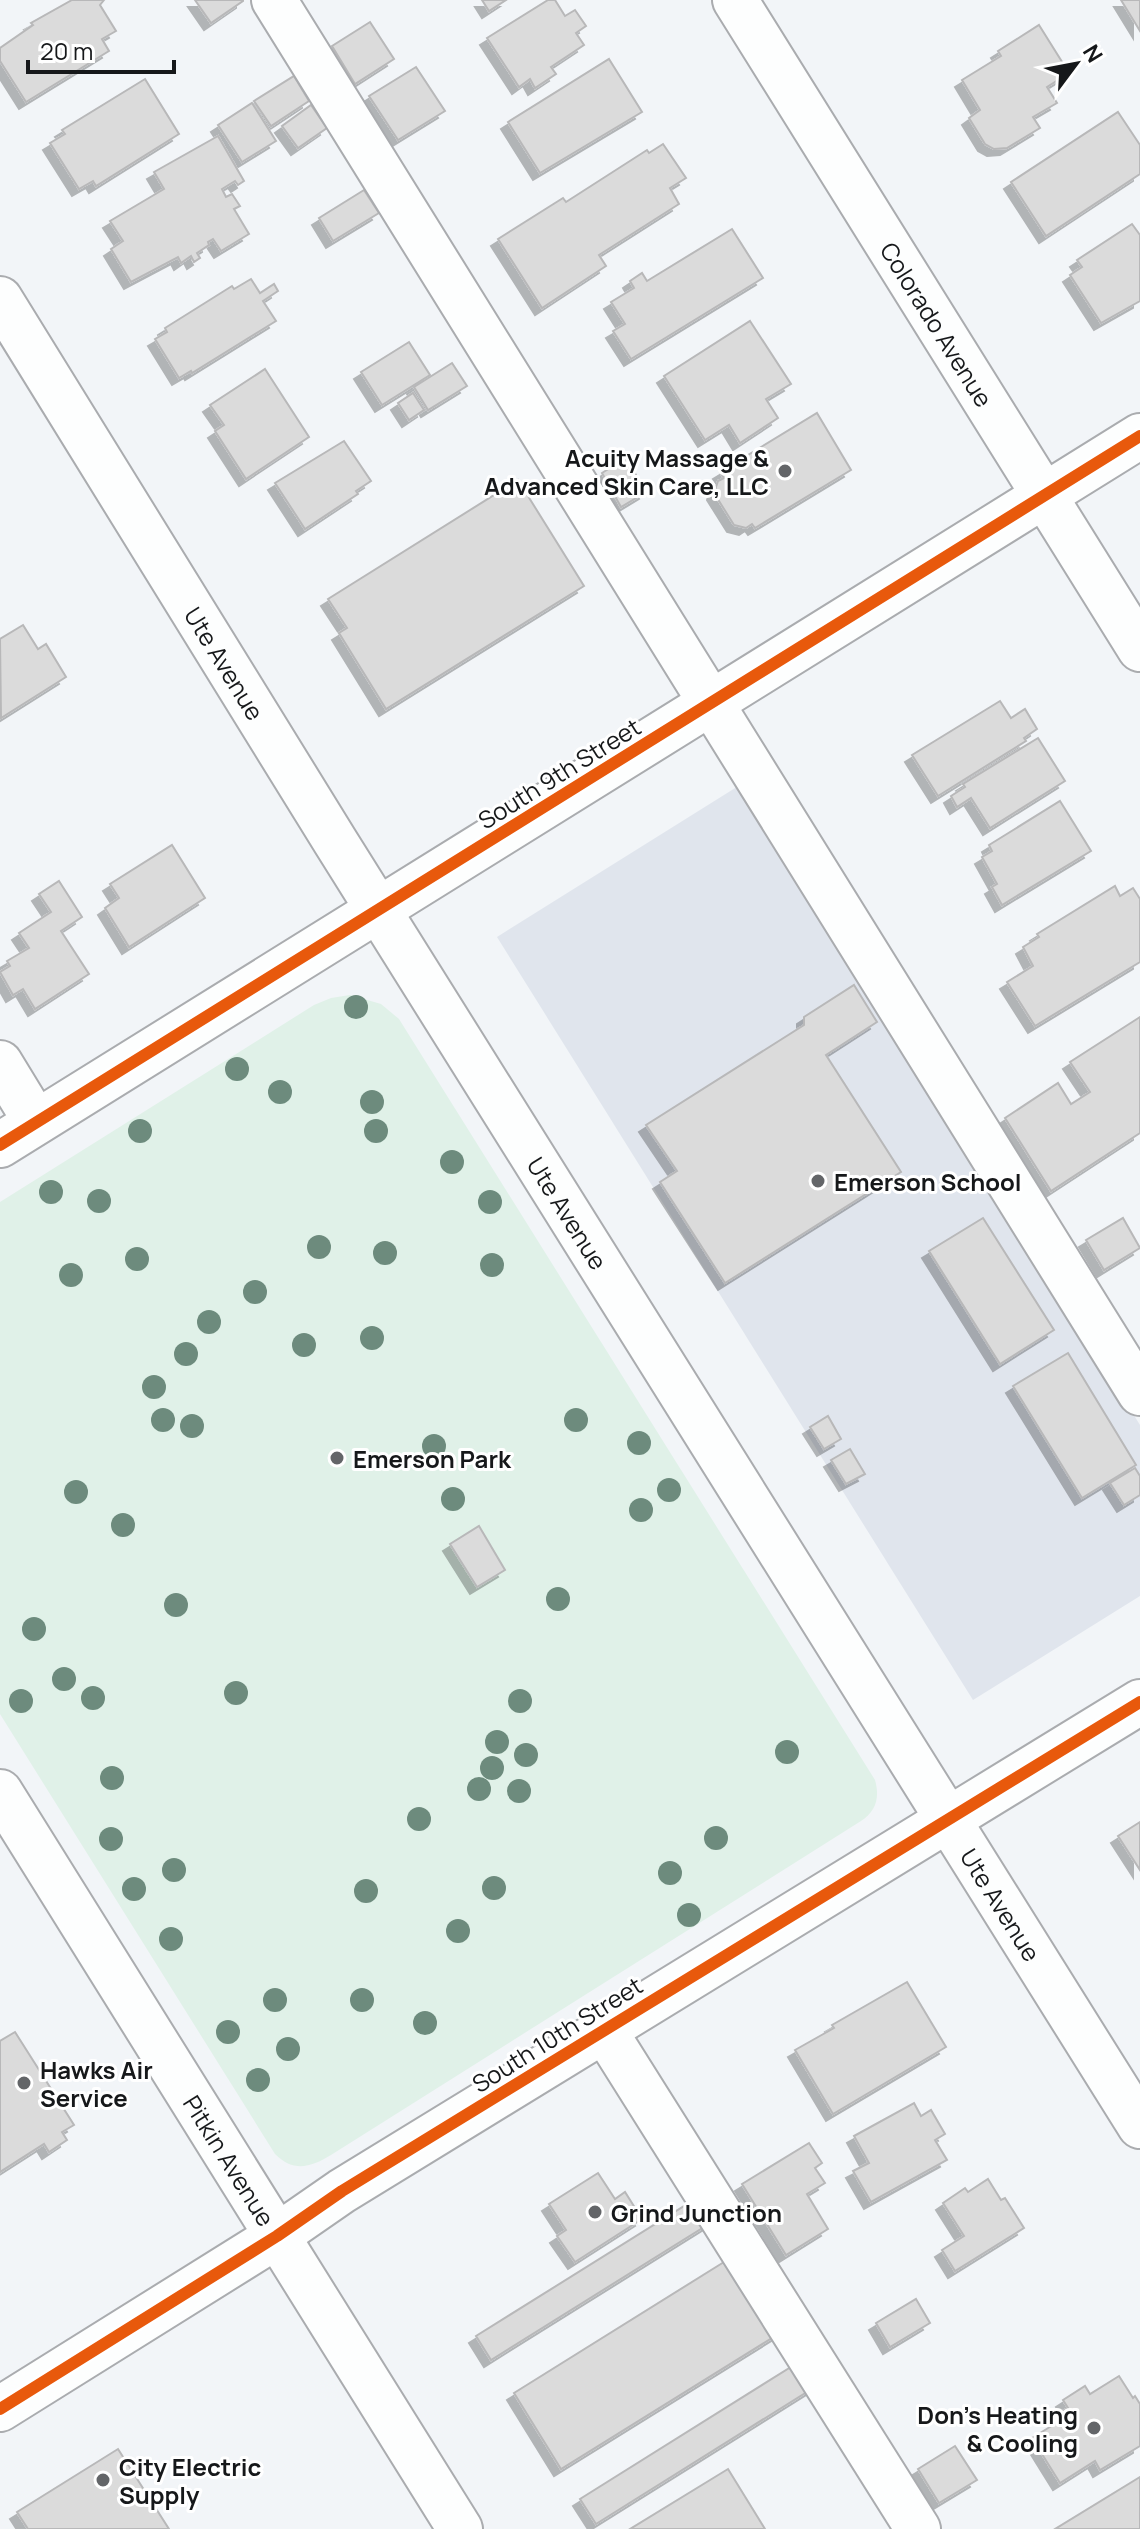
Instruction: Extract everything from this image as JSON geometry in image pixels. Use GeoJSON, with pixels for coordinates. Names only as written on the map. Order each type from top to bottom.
{"type":"FeatureCollection","features":[{"type":"Feature","properties":{"kind":"street"},"geometry":{"type":"LineString","coordinates":[[274,0],[1140,1393]]}},
{"type":"Feature","properties":{"kind":"street","name":"Colorado Avenue"},"geometry":{"type":"LineString","coordinates":[[735,0],[1140,649]]}},
{"type":"Feature","properties":{"kind":"street","name":"Ute Avenue"},"geometry":{"type":"LineString","coordinates":[[0,299],[378,911],[1140,2126]]}},
{"type":"Feature","properties":{"kind":"street","name":"South 9th Street"},"geometry":{"type":"LineString","coordinates":[[0,1145],[1140,436]]}},
{"type":"Feature","properties":{"kind":"street"},"geometry":{"type":"LineString","coordinates":[[0,1063],[36,1122]]}},
{"type":"Feature","properties":{"kind":"street","name":"South 10th Street"},"geometry":{"type":"LineString","coordinates":[[0,2409],[277,2236],[355,2183],[1140,1702]]}},
{"type":"Feature","properties":{"kind":"street","name":"Pitkin Avenue"},"geometry":{"type":"LineString","coordinates":[[0,1792],[460,2529]]}},
{"type":"Feature","properties":{"kind":"street"},"geometry":{"type":"LineString","coordinates":[[604,2030],[918,2529]]}},
{"type":"Feature","properties":{"kind":"shaded area","name":"Emerson School"},"geometry":{"type":"Polygon","coordinates":[[[740,785],[1140,1425],[1140,1596],[973,1700],[497,937],[740,785]]]}},
{"type":"Feature","properties":{"kind":"shaded area","name":"Emerson Park"},"geometry":{"type":"Polygon","coordinates":[[[350,995],[381,1004],[399,1019],[875,1780],[877,1793],[876,1804],[861,1821],[331,2155],[310,2165],[296,2166],[275,2154],[0,1714],[0,1202],[314,1005],[350,995]]]}},
{"type":"Feature","properties":{"kind":"building"},"geometry":{"type":"Polygon","coordinates":[[[72,0],[104,0],[100,5],[116,31],[102,39],[109,51],[26,102],[0,61],[0,48],[33,25],[31,23],[72,0]]]}},
{"type":"Feature","properties":{"kind":"building"},"geometry":{"type":"Polygon","coordinates":[[[195,0],[243,0],[243,1],[211,23],[195,0]]]}},
{"type":"Feature","properties":{"kind":"building"},"geometry":{"type":"Polygon","coordinates":[[[482,0],[506,0],[489,11],[482,0]]]}},
{"type":"Feature","properties":{"kind":"building"},"geometry":{"type":"Polygon","coordinates":[[[548,0],[555,0],[565,16],[575,10],[586,26],[576,33],[584,45],[551,67],[556,74],[535,88],[530,79],[519,87],[487,38],[548,0]]]}},
{"type":"Feature","properties":{"kind":"building"},"geometry":{"type":"Polygon","coordinates":[[[1121,0],[1140,0],[1140,31],[1121,0]]]}},
{"type":"Feature","properties":{"kind":"building"},"geometry":{"type":"Polygon","coordinates":[[[370,22],[394,59],[355,84],[332,46],[370,22]]]}},
{"type":"Feature","properties":{"kind":"building"},"geometry":{"type":"Polygon","coordinates":[[[1039,25],[1069,73],[1047,87],[1057,103],[1033,117],[1040,128],[1007,148],[994,149],[985,144],[969,118],[980,110],[962,80],[1001,56],[998,51],[1039,25]]]}},
{"type":"Feature","properties":{"kind":"building"},"geometry":{"type":"Polygon","coordinates":[[[609,59],[642,112],[540,173],[508,122],[609,59]]]}},
{"type":"Feature","properties":{"kind":"building"},"geometry":{"type":"Polygon","coordinates":[[[416,67],[445,111],[398,140],[369,96],[416,67]]]}},
{"type":"Feature","properties":{"kind":"building"},"geometry":{"type":"Polygon","coordinates":[[[294,76],[309,101],[271,126],[254,101],[294,76]]]}},
{"type":"Feature","properties":{"kind":"building"},"geometry":{"type":"Polygon","coordinates":[[[145,79],[179,134],[96,186],[93,181],[79,189],[50,143],[65,134],[62,130],[145,79]]]}},
{"type":"Feature","properties":{"kind":"building"},"geometry":{"type":"Polygon","coordinates":[[[252,103],[276,141],[242,162],[218,125],[252,103]]]}},
{"type":"Feature","properties":{"kind":"building"},"geometry":{"type":"Polygon","coordinates":[[[311,105],[327,128],[298,148],[282,126],[311,105]]]}},
{"type":"Feature","properties":{"kind":"building"},"geometry":{"type":"Polygon","coordinates":[[[1118,112],[1140,145],[1140,174],[1046,236],[1011,182],[1118,112]]]}},
{"type":"Feature","properties":{"kind":"building"},"geometry":{"type":"Polygon","coordinates":[[[218,136],[244,181],[238,185],[235,181],[222,189],[226,197],[232,194],[240,206],[234,209],[249,234],[221,251],[213,239],[197,253],[200,258],[194,262],[191,256],[181,263],[178,257],[131,282],[111,249],[123,241],[110,221],[164,189],[154,172],[218,136]]]}},
{"type":"Feature","properties":{"kind":"building"},"geometry":{"type":"Polygon","coordinates":[[[663,144],[686,178],[670,188],[679,204],[599,255],[606,266],[542,308],[498,239],[563,198],[566,202],[647,150],[649,153],[663,144]]]}},
{"type":"Feature","properties":{"kind":"building"},"geometry":{"type":"Polygon","coordinates":[[[364,190],[379,213],[333,241],[319,218],[364,190]]]}},
{"type":"Feature","properties":{"kind":"building"},"geometry":{"type":"Polygon","coordinates":[[[1132,224],[1140,235],[1140,301],[1101,323],[1070,275],[1082,267],[1077,260],[1132,224]]]}},
{"type":"Feature","properties":{"kind":"building"},"geometry":{"type":"Polygon","coordinates":[[[732,229],[763,278],[631,359],[613,331],[625,324],[611,302],[634,288],[630,281],[642,273],[647,281],[732,229]]]}},
{"type":"Feature","properties":{"kind":"building"},"geometry":{"type":"Polygon","coordinates":[[[251,279],[260,293],[274,284],[278,291],[263,301],[276,321],[179,378],[155,339],[167,332],[165,328],[232,286],[234,289],[251,279]]]}},
{"type":"Feature","properties":{"kind":"building"},"geometry":{"type":"Polygon","coordinates":[[[750,321],[791,384],[766,399],[778,418],[740,443],[729,425],[705,440],[664,376],[750,321]]]}},
{"type":"Feature","properties":{"kind":"building"},"geometry":{"type":"Polygon","coordinates":[[[409,342],[430,375],[382,405],[361,372],[409,342]]]}},
{"type":"Feature","properties":{"kind":"building"},"geometry":{"type":"Polygon","coordinates":[[[452,363],[467,386],[428,410],[414,387],[452,363]]]}},
{"type":"Feature","properties":{"kind":"building"},"geometry":{"type":"Polygon","coordinates":[[[265,369],[309,437],[246,479],[215,431],[224,425],[210,405],[265,369]]]}},
{"type":"Feature","properties":{"kind":"building"},"geometry":{"type":"Polygon","coordinates":[[[413,393],[424,410],[409,420],[398,403],[413,393]]]}},
{"type":"Feature","properties":{"kind":"building","name":"Acuity Massage & Advanced Skin Care, LLC"},"geometry":{"type":"Polygon","coordinates":[[[817,413],[851,470],[755,528],[752,524],[746,528],[734,525],[714,493],[718,481],[724,478],[720,472],[817,413]]]}},
{"type":"Feature","properties":{"kind":"building"},"geometry":{"type":"Polygon","coordinates":[[[344,441],[371,481],[356,491],[358,494],[305,529],[275,483],[344,441]]]}},
{"type":"Feature","properties":{"kind":"building"},"geometry":{"type":"Polygon","coordinates":[[[626,458],[646,492],[621,507],[602,473],[626,458]]]}},
{"type":"Feature","properties":{"kind":"building"},"geometry":{"type":"Polygon","coordinates":[[[518,480],[584,586],[386,709],[339,633],[347,628],[328,599],[518,480]]]}},
{"type":"Feature","properties":{"kind":"building"},"geometry":{"type":"Polygon","coordinates":[[[23,625],[38,649],[46,644],[66,677],[1,718],[0,639],[23,625]]]}},
{"type":"Feature","properties":{"kind":"building"},"geometry":{"type":"Polygon","coordinates":[[[1000,701],[1011,718],[1025,709],[1037,729],[1024,738],[1026,741],[938,796],[912,755],[1000,701]]]}},
{"type":"Feature","properties":{"kind":"building"},"geometry":{"type":"Polygon","coordinates":[[[1038,738],[1065,781],[990,828],[971,798],[957,807],[951,796],[965,787],[963,784],[1038,738]]]}},
{"type":"Feature","properties":{"kind":"building"},"geometry":{"type":"Polygon","coordinates":[[[1060,801],[1091,851],[1002,905],[992,887],[997,884],[982,857],[992,851],[989,845],[1060,801]]]}},
{"type":"Feature","properties":{"kind":"building"},"geometry":{"type":"Polygon","coordinates":[[[172,845],[205,898],[129,947],[105,908],[119,898],[110,884],[172,845]]]}},
{"type":"Feature","properties":{"kind":"building"},"geometry":{"type":"Polygon","coordinates":[[[59,881],[82,917],[61,931],[89,974],[35,1009],[23,989],[13,995],[0,972],[10,966],[7,961],[29,948],[19,933],[51,912],[39,894],[59,881]]]}},
{"type":"Feature","properties":{"kind":"building"},"geometry":{"type":"Polygon","coordinates":[[[1115,886],[1120,896],[1133,888],[1140,899],[1140,962],[1035,1026],[1007,982],[1033,966],[1023,947],[1039,937],[1037,934],[1115,886]]]}},
{"type":"Feature","properties":{"kind":"building"},"geometry":{"type":"Polygon","coordinates":[[[854,985],[877,1022],[826,1055],[901,1172],[725,1283],[660,1182],[677,1171],[646,1125],[804,1025],[804,1017],[854,985]]]}},
{"type":"Feature","properties":{"kind":"building"},"geometry":{"type":"Polygon","coordinates":[[[1140,1017],[1140,1133],[1051,1191],[1005,1118],[1058,1083],[1071,1104],[1090,1092],[1070,1062],[1140,1017]]]}},
{"type":"Feature","properties":{"kind":"building"},"geometry":{"type":"Polygon","coordinates":[[[983,1218],[1054,1330],[1000,1364],[929,1251],[983,1218]]]}},
{"type":"Feature","properties":{"kind":"building"},"geometry":{"type":"Polygon","coordinates":[[[1123,1218],[1140,1248],[1104,1270],[1086,1240],[1123,1218]]]}},
{"type":"Feature","properties":{"kind":"building"},"geometry":{"type":"Polygon","coordinates":[[[1068,1353],[1136,1465],[1082,1498],[1013,1386],[1068,1353]]]}},
{"type":"Feature","properties":{"kind":"building"},"geometry":{"type":"Polygon","coordinates":[[[828,1416],[841,1439],[824,1449],[810,1427],[828,1416]]]}},
{"type":"Feature","properties":{"kind":"building"},"geometry":{"type":"Polygon","coordinates":[[[850,1449],[865,1474],[846,1484],[831,1460],[850,1449]]]}},
{"type":"Feature","properties":{"kind":"building"},"geometry":{"type":"Polygon","coordinates":[[[1135,1468],[1140,1476],[1140,1495],[1124,1505],[1110,1483],[1135,1468]]]}},
{"type":"Feature","properties":{"kind":"building"},"geometry":{"type":"Polygon","coordinates":[[[479,1526],[505,1570],[477,1587],[450,1544],[479,1526]]]}},
{"type":"Feature","properties":{"kind":"building"},"geometry":{"type":"Polygon","coordinates":[[[1140,1822],[1140,1870],[1118,1836],[1140,1822]]]}},
{"type":"Feature","properties":{"kind":"building"},"geometry":{"type":"Polygon","coordinates":[[[907,1982],[946,2047],[833,2114],[795,2050],[907,1982]]]}},
{"type":"Feature","properties":{"kind":"building","name":"Hawks Air Service"},"geometry":{"type":"Polygon","coordinates":[[[15,2032],[74,2125],[62,2132],[67,2140],[49,2152],[44,2144],[0,2172],[0,2041],[15,2032]]]}},
{"type":"Feature","properties":{"kind":"building"},"geometry":{"type":"Polygon","coordinates":[[[914,2103],[921,2116],[931,2110],[945,2134],[935,2140],[947,2160],[871,2202],[853,2171],[869,2163],[854,2136],[914,2103]]]}},
{"type":"Feature","properties":{"kind":"building"},"geometry":{"type":"Polygon","coordinates":[[[809,2143],[822,2163],[815,2168],[825,2183],[807,2194],[828,2229],[786,2255],[742,2184],[809,2143]]]}},
{"type":"Feature","properties":{"kind":"building","name":"Grind Junction"},"geometry":{"type":"Polygon","coordinates":[[[598,2173],[615,2199],[625,2192],[642,2219],[575,2262],[557,2236],[566,2230],[549,2204],[598,2173]]]}},
{"type":"Feature","properties":{"kind":"building"},"geometry":{"type":"Polygon","coordinates":[[[988,2179],[1001,2200],[1005,2198],[1024,2228],[955,2271],[942,2250],[964,2236],[943,2203],[965,2188],[968,2192],[988,2179]]]}},
{"type":"Feature","properties":{"kind":"building"},"geometry":{"type":"Polygon","coordinates":[[[697,2198],[712,2222],[491,2360],[476,2336],[697,2198]]]}},
{"type":"Feature","properties":{"kind":"building"},"geometry":{"type":"Polygon","coordinates":[[[732,2257],[780,2333],[561,2469],[514,2393],[732,2257]]]}},
{"type":"Feature","properties":{"kind":"building"},"geometry":{"type":"Polygon","coordinates":[[[916,2299],[930,2323],[890,2347],[876,2323],[916,2299]]]}},
{"type":"Feature","properties":{"kind":"building"},"geometry":{"type":"Polygon","coordinates":[[[802,2360],[818,2385],[596,2524],[580,2499],[802,2360]]]}},
{"type":"Feature","properties":{"kind":"building","name":"Don's Heating & Cooling"},"geometry":{"type":"Polygon","coordinates":[[[1119,2376],[1140,2404],[1140,2446],[1100,2470],[1095,2461],[1060,2483],[1032,2438],[1066,2417],[1063,2411],[1068,2408],[1063,2400],[1085,2386],[1090,2394],[1119,2376]]]}},
{"type":"Feature","properties":{"kind":"building"},"geometry":{"type":"Polygon","coordinates":[[[955,2446],[977,2480],[939,2503],[918,2469],[955,2446]]]}},
{"type":"Feature","properties":{"kind":"building","name":"City Electric Supply"},"geometry":{"type":"Polygon","coordinates":[[[118,2449],[169,2529],[28,2529],[17,2512],[118,2449]]]}},
{"type":"Feature","properties":{"kind":"building"},"geometry":{"type":"Polygon","coordinates":[[[728,2469],[765,2529],[630,2529],[728,2469]]]}},
{"type":"Feature","properties":{"kind":"building"},"geometry":{"type":"Polygon","coordinates":[[[1140,2477],[1140,2529],[1055,2529],[1140,2477]]]}},
{"type":"Feature","properties":{"kind":"cycle path"},"geometry":{"type":"LineString","coordinates":[[0,1145],[1140,436]]}},
{"type":"Feature","properties":{"kind":"cycle path"},"geometry":{"type":"LineString","coordinates":[[0,2409],[277,2236],[342,2191],[1140,1702]]}},
{"type":"Feature","properties":{"kind":"place","name":"Acuity Massage & Advanced Skin Care, LLC"},"geometry":{"type":"Point","coordinates":[785,471]}},
{"type":"Feature","properties":{"kind":"place","name":"Emerson School"},"geometry":{"type":"Point","coordinates":[818,1181]}},
{"type":"Feature","properties":{"kind":"place","name":"Emerson Park"},"geometry":{"type":"Point","coordinates":[337,1458]}},
{"type":"Feature","properties":{"kind":"place","name":"Hawks Air Service"},"geometry":{"type":"Point","coordinates":[24,2083]}},
{"type":"Feature","properties":{"kind":"place","name":"Grind Junction"},"geometry":{"type":"Point","coordinates":[595,2212]}},
{"type":"Feature","properties":{"kind":"place","name":"Don's Heating & Cooling"},"geometry":{"type":"Point","coordinates":[1094,2428]}},
{"type":"Feature","properties":{"kind":"place","name":"City Electric Supply"},"geometry":{"type":"Point","coordinates":[103,2480]}}]}
